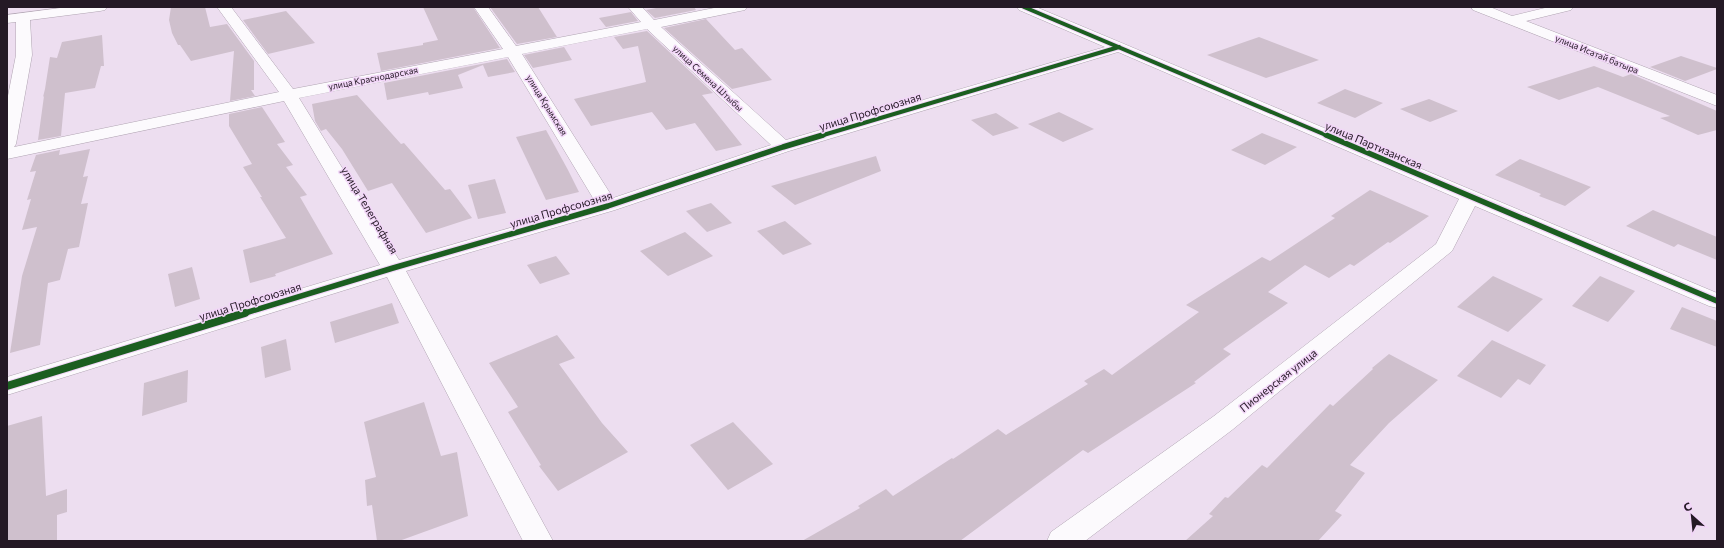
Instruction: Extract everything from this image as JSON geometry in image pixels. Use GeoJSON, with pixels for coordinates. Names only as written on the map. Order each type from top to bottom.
{"type":"FeatureCollection","features":[{"type":"Feature","properties":{"kind":"street"},"geometry":{"type":"LineString","coordinates":[[7,144],[24,55],[15,18],[100,7]]}},
{"type":"Feature","properties":{"kind":"street","name":"улица Телеграфная"},"geometry":{"type":"LineString","coordinates":[[224,7],[289,95],[393,268],[538,541]]}},
{"type":"Feature","properties":{"kind":"street","name":"улица Крымская"},"geometry":{"type":"LineString","coordinates":[[481,7],[512,51],[608,206]]}},
{"type":"Feature","properties":{"kind":"street","name":"улица Семена Штыбы"},"geometry":{"type":"LineString","coordinates":[[634,7],[650,24],[783,147]]}},
{"type":"Feature","properties":{"kind":"street","name":"улица Краснодарская"},"geometry":{"type":"LineString","coordinates":[[7,154],[289,95],[740,7]]}},
{"type":"Feature","properties":{"kind":"street","name":"улица Партизанская"},"geometry":{"type":"LineString","coordinates":[[1024,7],[1717,301]]}},
{"type":"Feature","properties":{"kind":"street","name":"улица Исатай батыра"},"geometry":{"type":"LineString","coordinates":[[1478,7],[1717,101]]}},
{"type":"Feature","properties":{"kind":"street"},"geometry":{"type":"LineString","coordinates":[[1511,20],[1566,7]]}},
{"type":"Feature","properties":{"kind":"street","name":"улица Профсоюзная"},"geometry":{"type":"LineString","coordinates":[[7,386],[393,268],[608,206],[783,147],[1119,47]]}},
{"type":"Feature","properties":{"kind":"street"},"geometry":{"type":"LineString","coordinates":[[1686,89],[1717,88]]}},
{"type":"Feature","properties":{"kind":"street","name":"Пионерская улица"},"geometry":{"type":"LineString","coordinates":[[1062,541],[1223,424],[1445,247],[1470,196]]}},
{"type":"Feature","properties":{"kind":"building"},"geometry":{"type":"Polygon","coordinates":[[[171,7],[205,7],[210,27],[227,24],[254,61],[254,90],[251,90],[255,96],[230,101],[234,51],[191,61],[180,45],[178,45],[172,33],[169,20],[171,7]]]}},
{"type":"Feature","properties":{"kind":"building"},"geometry":{"type":"Polygon","coordinates":[[[423,7],[473,7],[500,48],[381,71],[377,53],[423,45],[423,43],[438,40],[423,7]]]}},
{"type":"Feature","properties":{"kind":"building"},"geometry":{"type":"Polygon","coordinates":[[[490,7],[538,7],[557,37],[517,44],[490,7]]]}},
{"type":"Feature","properties":{"kind":"building"},"geometry":{"type":"Polygon","coordinates":[[[661,7],[694,7],[696,10],[655,18],[646,10],[661,7]]]}},
{"type":"Feature","properties":{"kind":"building"},"geometry":{"type":"Polygon","coordinates":[[[286,11],[315,43],[268,54],[243,20],[286,11]]]}},
{"type":"Feature","properties":{"kind":"building"},"geometry":{"type":"Polygon","coordinates":[[[631,12],[638,21],[606,27],[599,18],[631,12]]]}},
{"type":"Feature","properties":{"kind":"building"},"geometry":{"type":"Polygon","coordinates":[[[706,19],[735,50],[742,48],[772,80],[732,89],[664,28],[706,19]]]}},
{"type":"Feature","properties":{"kind":"building"},"geometry":{"type":"Polygon","coordinates":[[[647,31],[713,93],[702,95],[742,145],[716,151],[695,123],[666,130],[652,112],[591,126],[574,99],[646,82],[638,46],[623,49],[614,37],[647,31]]]}},
{"type":"Feature","properties":{"kind":"building"},"geometry":{"type":"Polygon","coordinates":[[[102,35],[104,66],[101,66],[95,88],[65,93],[61,136],[38,140],[44,96],[43,97],[50,57],[57,58],[62,42],[102,35]]]}},
{"type":"Feature","properties":{"kind":"building"},"geometry":{"type":"Polygon","coordinates":[[[1259,37],[1319,60],[1266,78],[1207,55],[1259,37]]]}},
{"type":"Feature","properties":{"kind":"building"},"geometry":{"type":"Polygon","coordinates":[[[564,47],[572,60],[533,68],[524,55],[564,47]]]}},
{"type":"Feature","properties":{"kind":"building"},"geometry":{"type":"Polygon","coordinates":[[[1681,56],[1717,69],[1685,81],[1650,67],[1681,56]]]}},
{"type":"Feature","properties":{"kind":"building"},"geometry":{"type":"Polygon","coordinates":[[[507,59],[515,72],[488,77],[483,65],[458,75],[463,88],[429,95],[428,92],[387,100],[384,83],[507,59]]]}},
{"type":"Feature","properties":{"kind":"building"},"geometry":{"type":"Polygon","coordinates":[[[1594,66],[1623,77],[1631,74],[1717,111],[1717,130],[1698,135],[1660,118],[1670,116],[1598,87],[1559,100],[1527,87],[1594,66]]]}},
{"type":"Feature","properties":{"kind":"building"},"geometry":{"type":"Polygon","coordinates":[[[1345,89],[1383,103],[1355,118],[1317,103],[1345,89]]]}},
{"type":"Feature","properties":{"kind":"building"},"geometry":{"type":"Polygon","coordinates":[[[357,95],[401,144],[404,143],[445,190],[450,189],[472,218],[426,233],[392,183],[368,191],[342,149],[326,129],[321,131],[315,121],[312,104],[357,95]]]}},
{"type":"Feature","properties":{"kind":"building"},"geometry":{"type":"Polygon","coordinates":[[[1429,99],[1458,111],[1430,122],[1400,109],[1429,99]]]}},
{"type":"Feature","properties":{"kind":"building"},"geometry":{"type":"Polygon","coordinates":[[[262,107],[285,142],[277,144],[293,165],[286,167],[307,195],[300,197],[333,254],[275,274],[276,276],[250,283],[243,250],[286,238],[243,167],[252,164],[229,126],[229,114],[262,107]]]}},
{"type":"Feature","properties":{"kind":"building"},"geometry":{"type":"Polygon","coordinates":[[[1059,112],[1094,129],[1063,142],[1028,124],[1059,112]]]}},
{"type":"Feature","properties":{"kind":"building"},"geometry":{"type":"Polygon","coordinates":[[[996,113],[1019,128],[993,136],[971,120],[996,113]]]}},
{"type":"Feature","properties":{"kind":"building"},"geometry":{"type":"Polygon","coordinates":[[[546,130],[579,192],[546,200],[516,137],[546,130]]]}},
{"type":"Feature","properties":{"kind":"building"},"geometry":{"type":"Polygon","coordinates":[[[1262,133],[1297,147],[1265,165],[1231,150],[1262,133]]]}},
{"type":"Feature","properties":{"kind":"building"},"geometry":{"type":"Polygon","coordinates":[[[90,149],[83,177],[88,176],[81,204],[88,203],[79,247],[68,249],[60,280],[48,283],[40,345],[10,353],[22,276],[37,227],[22,230],[31,199],[27,200],[36,171],[30,172],[36,155],[60,150],[59,155],[90,149]]]}},
{"type":"Feature","properties":{"kind":"building"},"geometry":{"type":"Polygon","coordinates":[[[876,156],[881,171],[795,205],[771,186],[876,156]]]}},
{"type":"Feature","properties":{"kind":"building"},"geometry":{"type":"Polygon","coordinates":[[[1520,159],[1591,187],[1565,206],[1539,196],[1541,194],[1495,175],[1520,159]]]}},
{"type":"Feature","properties":{"kind":"building"},"geometry":{"type":"Polygon","coordinates":[[[495,179],[506,213],[478,219],[468,185],[495,179]]]}},
{"type":"Feature","properties":{"kind":"building"},"geometry":{"type":"Polygon","coordinates":[[[1370,190],[1429,216],[1354,266],[1350,264],[1329,278],[1305,265],[1268,292],[1288,303],[1223,349],[1231,354],[1194,382],[1196,383],[1088,453],[1083,450],[960,541],[802,541],[860,508],[858,506],[886,489],[893,496],[998,429],[1006,435],[1088,384],[1084,381],[1104,369],[1112,375],[1199,312],[1186,305],[1262,257],[1270,261],[1335,218],[1331,216],[1370,190]]]}},
{"type":"Feature","properties":{"kind":"building"},"geometry":{"type":"Polygon","coordinates":[[[711,203],[732,223],[707,232],[686,211],[711,203]]]}},
{"type":"Feature","properties":{"kind":"building"},"geometry":{"type":"Polygon","coordinates":[[[1653,210],[1717,237],[1717,260],[1678,244],[1674,247],[1626,226],[1653,210]]]}},
{"type":"Feature","properties":{"kind":"building"},"geometry":{"type":"Polygon","coordinates":[[[785,221],[812,244],[783,255],[757,231],[785,221]]]}},
{"type":"Feature","properties":{"kind":"building"},"geometry":{"type":"Polygon","coordinates":[[[685,232],[713,256],[668,276],[640,251],[685,232]]]}},
{"type":"Feature","properties":{"kind":"building"},"geometry":{"type":"Polygon","coordinates":[[[556,256],[570,274],[540,284],[527,265],[556,256]]]}},
{"type":"Feature","properties":{"kind":"building"},"geometry":{"type":"Polygon","coordinates":[[[192,267],[200,299],[175,307],[168,274],[192,267]]]}},
{"type":"Feature","properties":{"kind":"building"},"geometry":{"type":"Polygon","coordinates":[[[1493,276],[1543,299],[1508,332],[1457,307],[1493,276]]]}},
{"type":"Feature","properties":{"kind":"building"},"geometry":{"type":"Polygon","coordinates":[[[1600,276],[1635,291],[1608,322],[1572,306],[1600,276]]]}},
{"type":"Feature","properties":{"kind":"building"},"geometry":{"type":"Polygon","coordinates":[[[392,303],[399,323],[335,343],[330,322],[392,303]]]}},
{"type":"Feature","properties":{"kind":"building"},"geometry":{"type":"Polygon","coordinates":[[[1682,307],[1717,321],[1717,347],[1670,329],[1682,307]]]}},
{"type":"Feature","properties":{"kind":"building"},"geometry":{"type":"Polygon","coordinates":[[[557,335],[575,358],[559,364],[602,423],[628,452],[558,491],[539,466],[541,465],[508,412],[518,407],[489,363],[557,335]]]}},
{"type":"Feature","properties":{"kind":"building"},"geometry":{"type":"Polygon","coordinates":[[[286,339],[291,370],[265,378],[261,347],[286,339]]]}},
{"type":"Feature","properties":{"kind":"building"},"geometry":{"type":"Polygon","coordinates":[[[1492,340],[1546,365],[1530,385],[1518,379],[1501,398],[1457,376],[1492,340]]]}},
{"type":"Feature","properties":{"kind":"building"},"geometry":{"type":"Polygon","coordinates":[[[1389,354],[1438,380],[1389,423],[1350,465],[1365,473],[1335,511],[1342,515],[1318,541],[1185,541],[1213,516],[1209,514],[1225,497],[1228,498],[1262,465],[1267,468],[1330,404],[1333,406],[1373,369],[1372,368],[1389,354]]]}},
{"type":"Feature","properties":{"kind":"building"},"geometry":{"type":"Polygon","coordinates":[[[188,370],[187,402],[142,416],[144,383],[188,370]]]}},
{"type":"Feature","properties":{"kind":"building"},"geometry":{"type":"Polygon","coordinates":[[[424,402],[441,456],[457,452],[468,516],[399,541],[377,541],[372,505],[367,506],[365,480],[376,477],[364,422],[424,402]]]}},
{"type":"Feature","properties":{"kind":"building"},"geometry":{"type":"Polygon","coordinates":[[[42,416],[46,496],[67,489],[67,512],[57,515],[57,541],[7,541],[7,426],[42,416]]]}},
{"type":"Feature","properties":{"kind":"building"},"geometry":{"type":"Polygon","coordinates":[[[733,422],[773,464],[728,490],[690,445],[733,422]]]}},
{"type":"Feature","properties":{"kind":"cycle path"},"geometry":{"type":"LineString","coordinates":[[1024,7],[1717,301]]}},
{"type":"Feature","properties":{"kind":"cycle path"},"geometry":{"type":"LineString","coordinates":[[7,386],[393,268],[608,206],[783,147],[1119,47]]}}]}
